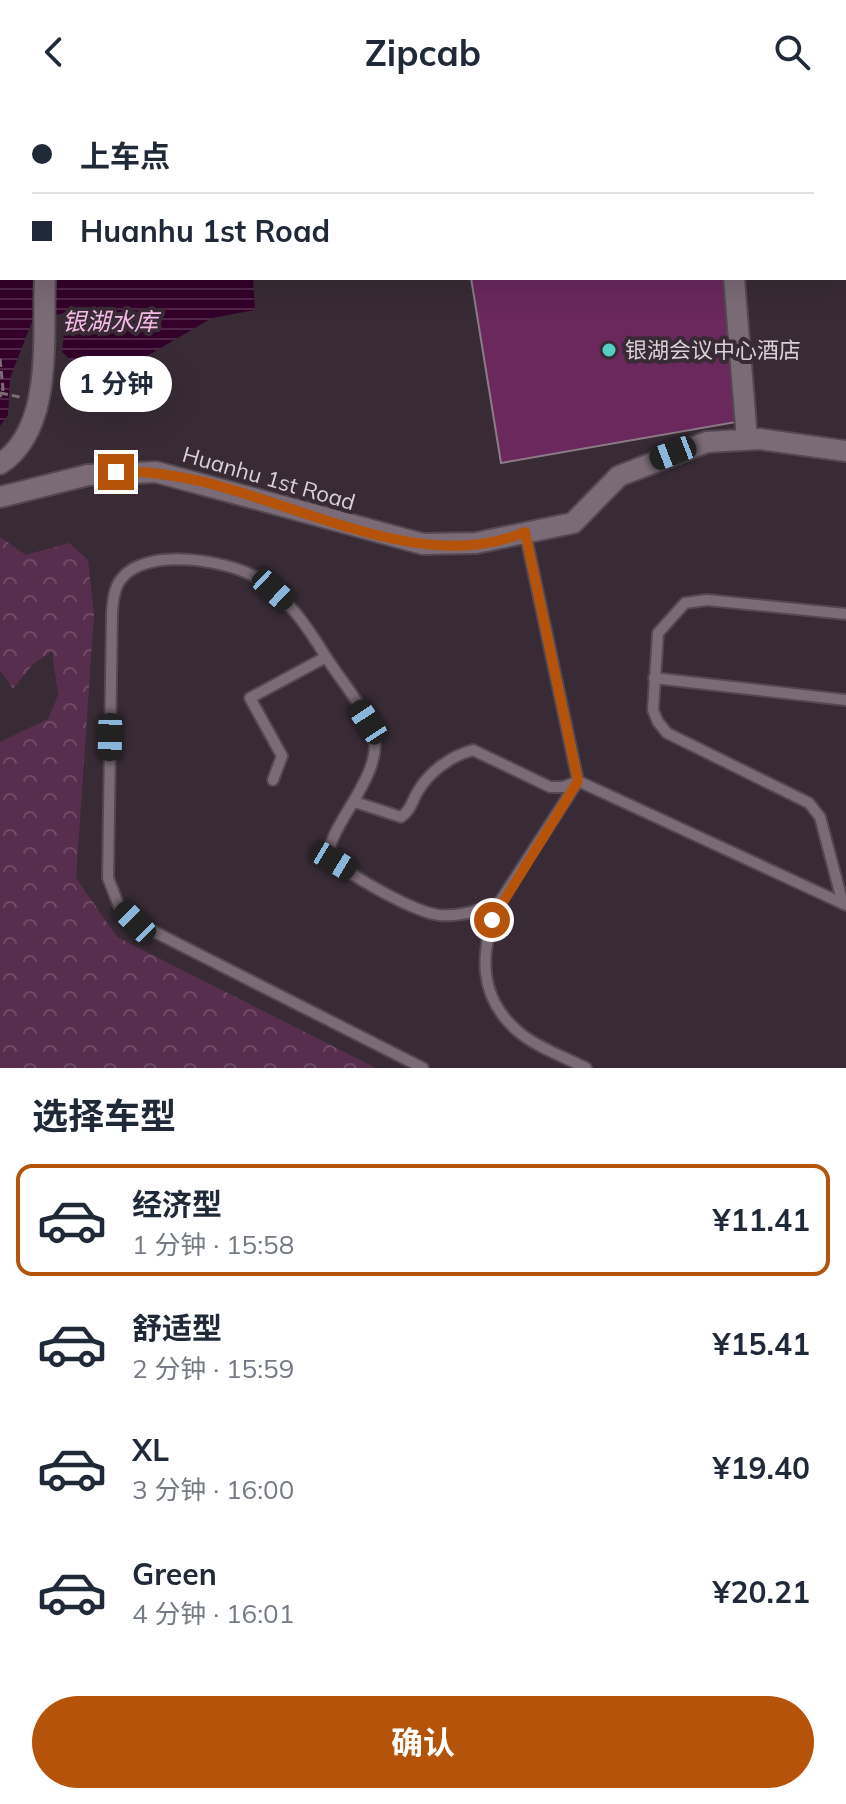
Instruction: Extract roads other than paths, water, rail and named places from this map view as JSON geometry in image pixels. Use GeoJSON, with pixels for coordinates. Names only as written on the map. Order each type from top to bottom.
{"type":"FeatureCollection","features":[{"type":"Feature","properties":{"kind":"street"},"geometry":{"type":"LineString","coordinates":[[0,464],[19,447],[41,395],[45,280]]}},
{"type":"Feature","properties":{"kind":"street"},"geometry":{"type":"LineString","coordinates":[[734,280],[747,439]]}},
{"type":"Feature","properties":{"kind":"street","name":"Huanhu 1st Road"},"geometry":{"type":"LineString","coordinates":[[0,497],[88,475],[156,472],[429,546],[476,543],[573,523],[619,476],[707,442],[747,439],[846,451]]}},
{"type":"Feature","properties":{"kind":"lane"},"geometry":{"type":"LineString","coordinates":[[525,532],[578,781],[499,903],[486,936],[484,972],[496,1006],[520,1033],[586,1068]]}},
{"type":"Feature","properties":{"kind":"lane"},"geometry":{"type":"LineString","coordinates":[[423,1068],[135,922],[119,906],[108,878],[112,613],[114,594],[122,577],[134,569],[189,559],[231,567],[256,577],[288,604],[326,657],[374,736],[372,763],[355,802],[329,845],[334,861],[429,913],[460,915],[499,903]]}},
{"type":"Feature","properties":{"kind":"lane"},"geometry":{"type":"LineString","coordinates":[[845,905],[820,817],[809,803],[667,733],[653,710],[658,633],[666,620],[685,603],[707,600],[846,614]]}},
{"type":"Feature","properties":{"kind":"lane"},"geometry":{"type":"LineString","coordinates":[[273,780],[282,756],[250,698],[326,657]]}},
{"type":"Feature","properties":{"kind":"lane"},"geometry":{"type":"LineString","coordinates":[[654,678],[846,700]]}},
{"type":"Feature","properties":{"kind":"lane"},"geometry":{"type":"LineString","coordinates":[[355,802],[401,817],[408,812],[419,789],[437,768],[473,750],[550,787],[563,787],[578,781],[845,905]]}},
{"type":"Feature","properties":{"kind":"water","name":"银湖水库"},"geometry":{"type":"Polygon","coordinates":[[[0,280],[253,280],[255,310],[212,318],[140,360],[87,375],[62,352],[66,313],[33,319],[10,378],[8,415],[0,426],[0,280]]]}},
{"type":"Feature","properties":{"kind":"place","name":"银湖会议中心酒店"},"geometry":{"type":"Point","coordinates":[609,350]}}]}
